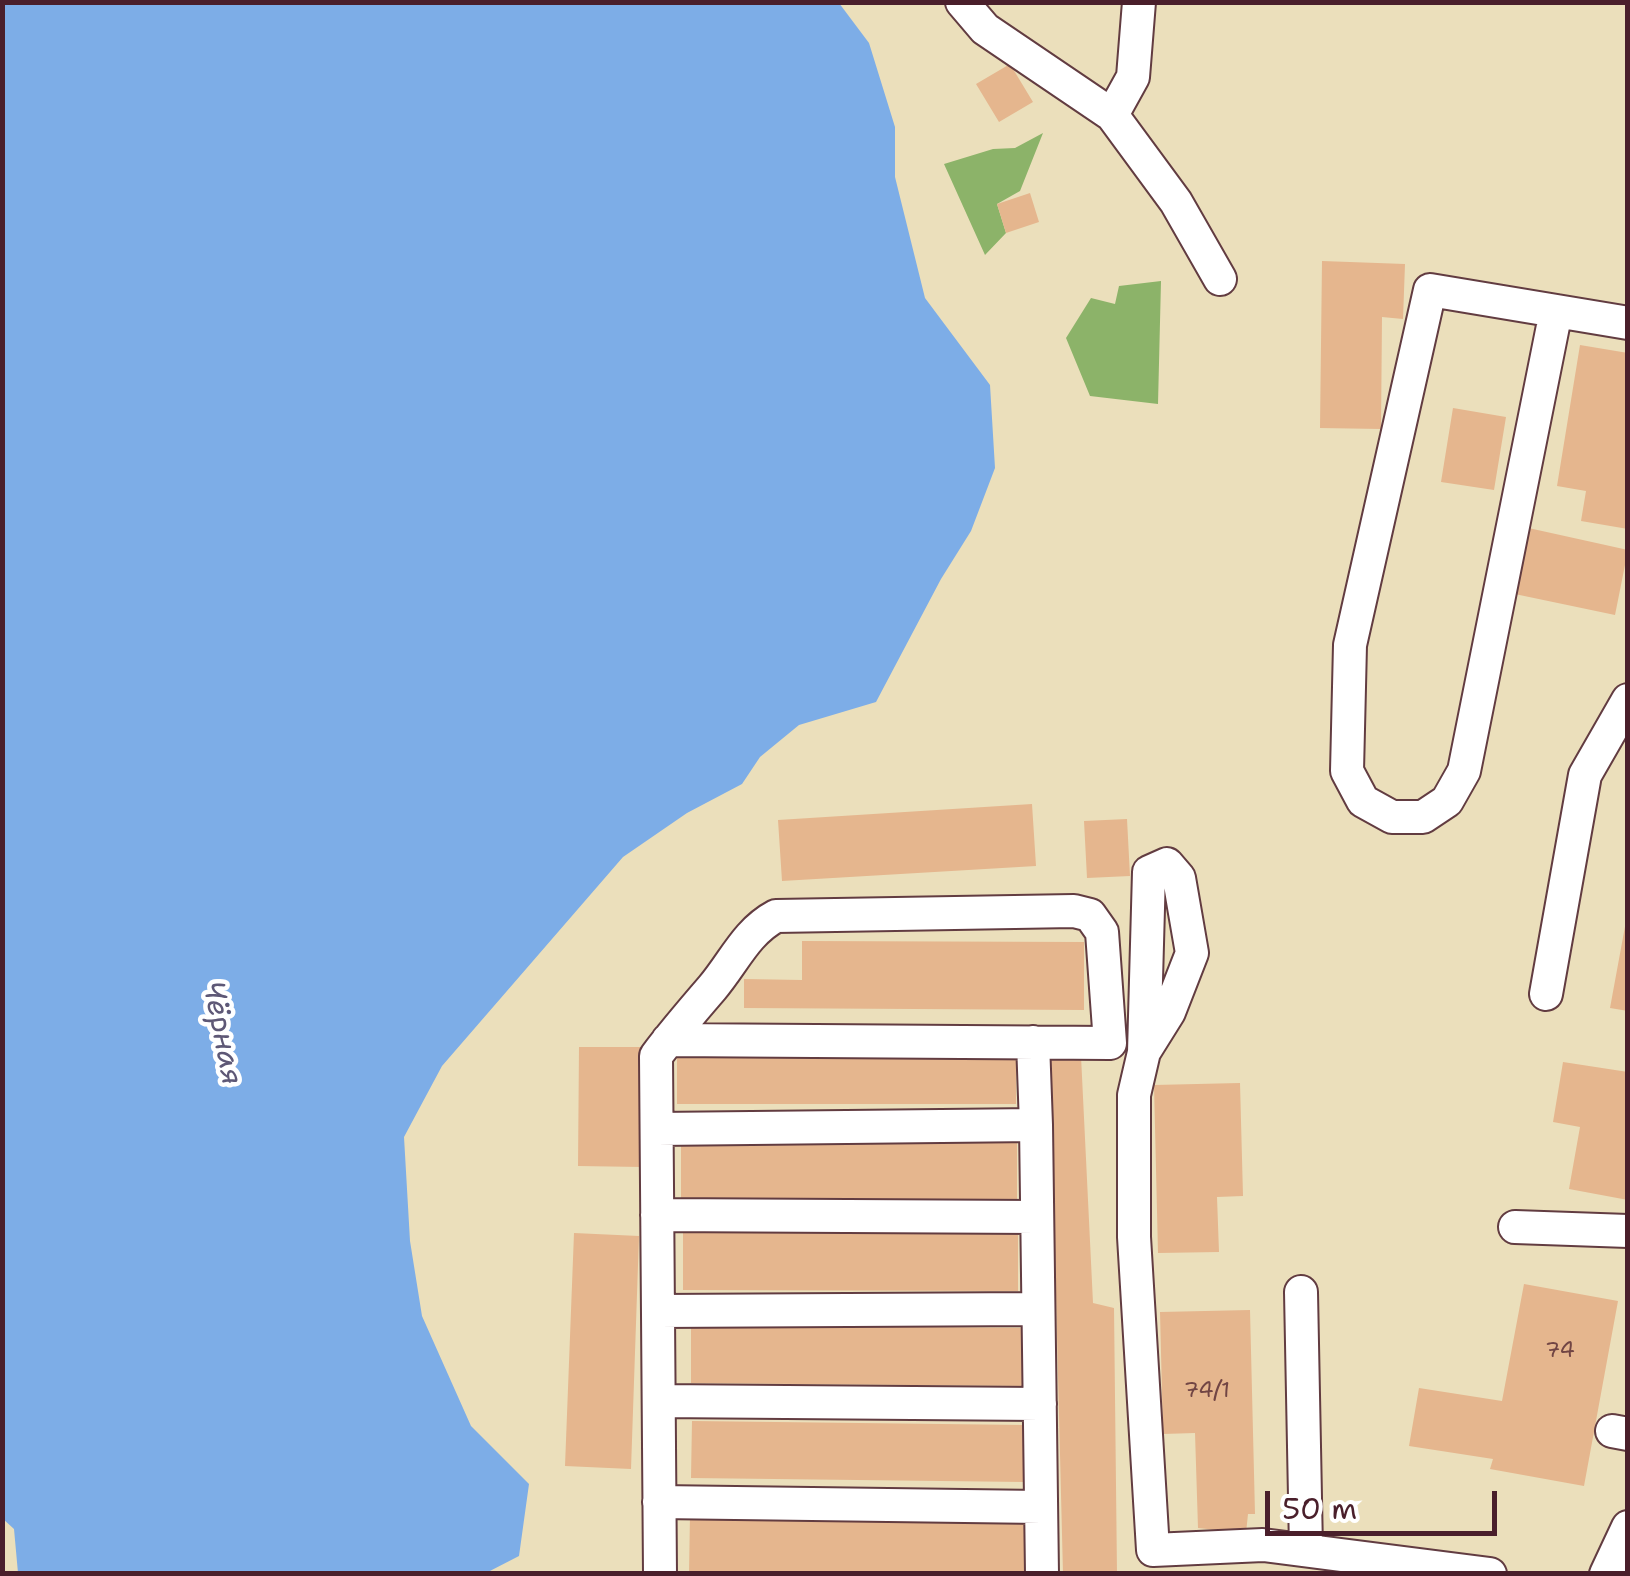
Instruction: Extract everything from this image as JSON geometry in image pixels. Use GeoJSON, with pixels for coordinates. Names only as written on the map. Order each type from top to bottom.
{"type":"FeatureCollection","features":[{"type":"Feature","properties":{"kind":"lane"},"geometry":{"type":"LineString","coordinates":[[962,2],[985,29],[1112,115],[1176,202],[1220,278]]}},
{"type":"Feature","properties":{"kind":"lane"},"geometry":{"type":"LineString","coordinates":[[1112,115],[1133,77],[1138,2]]}},
{"type":"Feature","properties":{"kind":"lane"},"geometry":{"type":"LineString","coordinates":[[1556,311],[1464,770],[1447,801],[1423,818],[1392,817],[1363,802],[1347,771],[1350,645],[1430,290],[1556,311],[1628,323]]}},
{"type":"Feature","properties":{"kind":"lane"},"geometry":{"type":"LineString","coordinates":[[1546,994],[1585,775],[1628,700]]}},
{"type":"Feature","properties":{"kind":"lane"},"geometry":{"type":"LineString","coordinates":[[660,1574],[656,1056],[668,1040],[714,985],[757,926],[776,916],[1074,911],[1090,916],[1102,932],[1110,1043],[668,1040]]}},
{"type":"Feature","properties":{"kind":"lane"},"geometry":{"type":"LineString","coordinates":[[1034,1042],[1042,1574]]}},
{"type":"Feature","properties":{"kind":"lane"},"geometry":{"type":"LineString","coordinates":[[1144,1052],[1134,1095],[1134,1237],[1153,1550],[1263,1545],[1490,1574]]}},
{"type":"Feature","properties":{"kind":"lane"},"geometry":{"type":"LineString","coordinates":[[657,1129],[1036,1126]]}},
{"type":"Feature","properties":{"kind":"lane"},"geometry":{"type":"LineString","coordinates":[[657,1215],[1037,1217]]}},
{"type":"Feature","properties":{"kind":"lane"},"geometry":{"type":"LineString","coordinates":[[1514,1227],[1628,1231]]}},
{"type":"Feature","properties":{"kind":"lane"},"geometry":{"type":"LineString","coordinates":[[1302,1292],[1306,1549]]}},
{"type":"Feature","properties":{"kind":"lane"},"geometry":{"type":"LineString","coordinates":[[658,1310],[1038,1308]]}},
{"type":"Feature","properties":{"kind":"lane"},"geometry":{"type":"LineString","coordinates":[[659,1401],[1040,1404]]}},
{"type":"Feature","properties":{"kind":"lane"},"geometry":{"type":"LineString","coordinates":[[660,1502],[1041,1506]]}},
{"type":"Feature","properties":{"kind":"lane"},"geometry":{"type":"LineString","coordinates":[[1606,1574],[1628,1527]]}},
{"type":"Feature","properties":{"kind":"green space"},"geometry":{"type":"Polygon","coordinates":[[[1043,133],[1020,191],[997,204],[1006,233],[985,255],[944,164],[993,149],[1015,148],[1043,133]]]}},
{"type":"Feature","properties":{"kind":"green space"},"geometry":{"type":"Polygon","coordinates":[[[1161,281],[1158,404],[1090,396],[1066,338],[1091,298],[1115,304],[1119,286],[1161,281]]]}},
{"type":"Feature","properties":{"kind":"water","name":"Чёрная"},"geometry":{"type":"Polygon","coordinates":[[[2,3],[839,3],[869,43],[895,127],[895,177],[925,298],[990,385],[995,468],[971,531],[876,702],[799,725],[760,757],[742,784],[687,813],[623,857],[442,1066],[404,1137],[410,1241],[422,1316],[471,1426],[529,1484],[519,1556],[486,1573],[18,1573],[14,1529],[2,1518],[2,3]]]}},
{"type":"Feature","properties":{"kind":"building"},"geometry":{"type":"Polygon","coordinates":[[[1010,64],[1033,102],[999,122],[976,84],[1010,64]]]}},
{"type":"Feature","properties":{"kind":"building"},"geometry":{"type":"Polygon","coordinates":[[[1030,193],[1039,222],[1006,233],[997,204],[1030,193]]]}},
{"type":"Feature","properties":{"kind":"building"},"geometry":{"type":"Polygon","coordinates":[[[1322,261],[1405,264],[1403,319],[1382,317],[1381,429],[1320,428],[1322,261]]]}},
{"type":"Feature","properties":{"kind":"building"},"geometry":{"type":"Polygon","coordinates":[[[1580,345],[1628,353],[1628,529],[1581,521],[1586,491],[1557,486],[1580,345]]]}},
{"type":"Feature","properties":{"kind":"building"},"geometry":{"type":"Polygon","coordinates":[[[1453,408],[1506,417],[1494,490],[1441,482],[1453,408]]]}},
{"type":"Feature","properties":{"kind":"building"},"geometry":{"type":"Polygon","coordinates":[[[1524,527],[1628,550],[1615,615],[1510,593],[1524,527]]]}},
{"type":"Feature","properties":{"kind":"building"},"geometry":{"type":"Polygon","coordinates":[[[1032,804],[1036,866],[782,881],[778,820],[1032,804]]]}},
{"type":"Feature","properties":{"kind":"building"},"geometry":{"type":"Polygon","coordinates":[[[1127,819],[1130,876],[1087,878],[1084,821],[1127,819]]]}},
{"type":"Feature","properties":{"kind":"building"},"geometry":{"type":"Polygon","coordinates":[[[1628,921],[1628,1011],[1610,1008],[1628,921]]]}},
{"type":"Feature","properties":{"kind":"building"},"geometry":{"type":"Polygon","coordinates":[[[802,941],[1084,942],[1084,1010],[744,1008],[744,979],[802,980],[802,941]]]}},
{"type":"Feature","properties":{"kind":"building"},"geometry":{"type":"Polygon","coordinates":[[[677,1045],[1016,1046],[1016,1104],[677,1104],[677,1045]]]}},
{"type":"Feature","properties":{"kind":"building"},"geometry":{"type":"Polygon","coordinates":[[[579,1047],[643,1047],[642,1167],[578,1166],[579,1047]]]}},
{"type":"Feature","properties":{"kind":"building"},"geometry":{"type":"Polygon","coordinates":[[[1050,1055],[1081,1056],[1093,1303],[1114,1308],[1117,1574],[1063,1574],[1050,1055]]]}},
{"type":"Feature","properties":{"kind":"building"},"geometry":{"type":"Polygon","coordinates":[[[1563,1062],[1628,1072],[1628,1200],[1569,1189],[1580,1127],[1553,1122],[1563,1062]]]}},
{"type":"Feature","properties":{"kind":"building"},"geometry":{"type":"Polygon","coordinates":[[[1240,1083],[1243,1196],[1217,1197],[1219,1252],[1158,1253],[1154,1085],[1240,1083]]]}},
{"type":"Feature","properties":{"kind":"building"},"geometry":{"type":"Polygon","coordinates":[[[681,1139],[1017,1142],[1017,1202],[681,1199],[681,1139]]]}},
{"type":"Feature","properties":{"kind":"building"},"geometry":{"type":"Polygon","coordinates":[[[683,1231],[1018,1232],[1018,1291],[683,1290],[683,1231]]]}},
{"type":"Feature","properties":{"kind":"building"},"geometry":{"type":"Polygon","coordinates":[[[574,1233],[639,1236],[631,1469],[565,1466],[574,1233]]]}},
{"type":"Feature","properties":{"kind":"building"},"geometry":{"type":"Polygon","coordinates":[[[1524,1284],[1618,1301],[1584,1486],[1490,1469],[1493,1459],[1409,1446],[1419,1388],[1502,1401],[1524,1284]]]}},
{"type":"Feature","properties":{"kind":"building"},"geometry":{"type":"Polygon","coordinates":[[[1250,1310],[1255,1514],[1248,1514],[1246,1533],[1198,1528],[1195,1433],[1163,1434],[1160,1312],[1250,1310]]]}},
{"type":"Feature","properties":{"kind":"building"},"geometry":{"type":"Polygon","coordinates":[[[691,1325],[1024,1328],[1024,1386],[691,1383],[691,1325]]]}},
{"type":"Feature","properties":{"kind":"building"},"geometry":{"type":"Polygon","coordinates":[[[692,1421],[1025,1425],[1024,1482],[691,1478],[692,1421]]]}},
{"type":"Feature","properties":{"kind":"building"},"geometry":{"type":"Polygon","coordinates":[[[690,1515],[1026,1519],[1026,1574],[689,1574],[690,1515]]]}}]}
